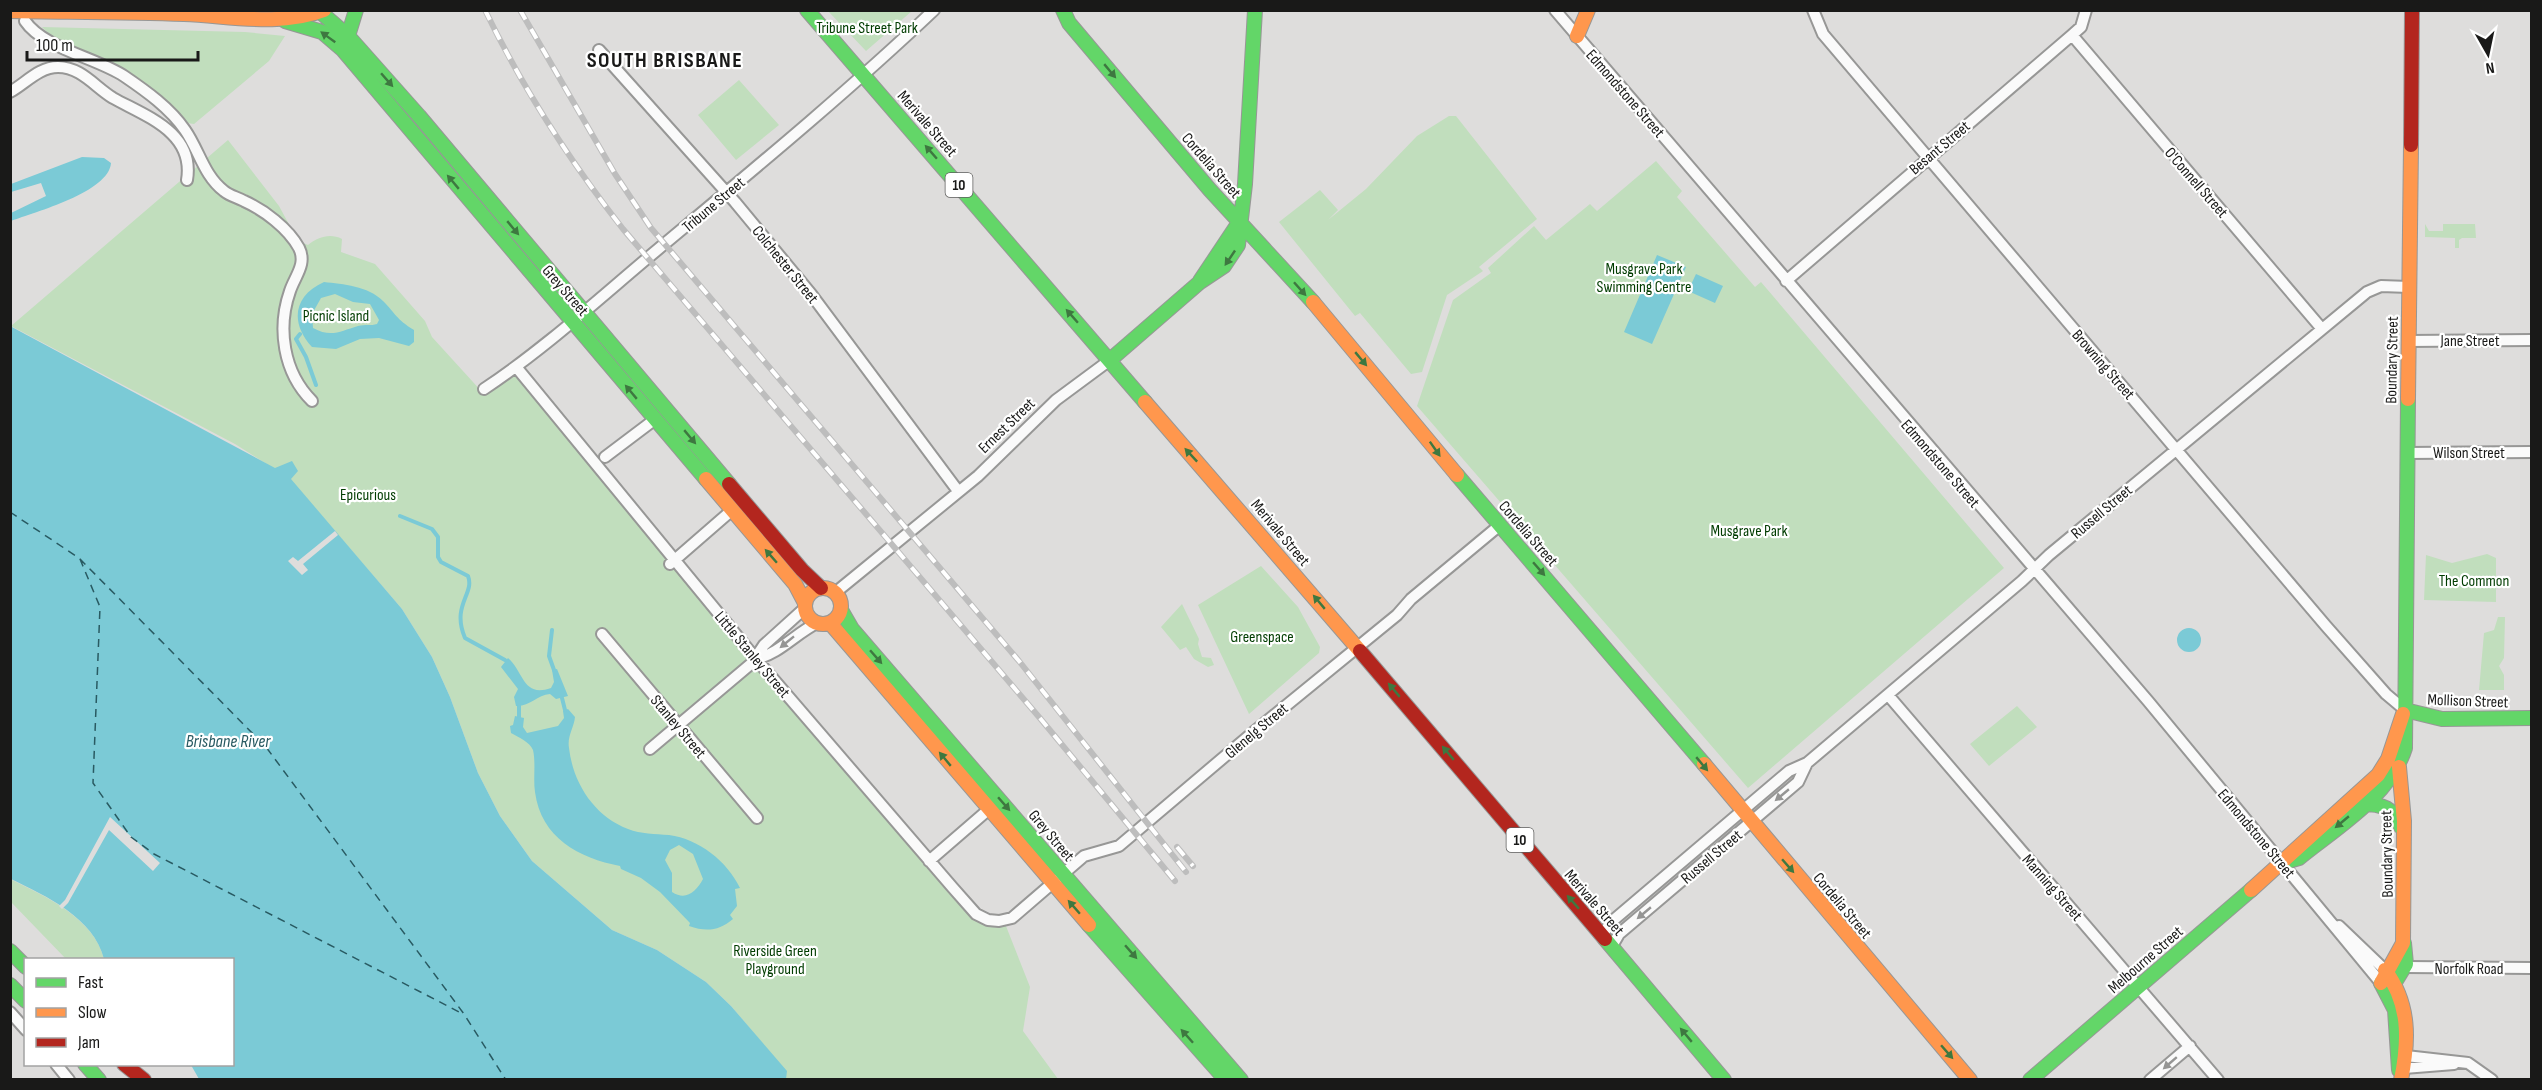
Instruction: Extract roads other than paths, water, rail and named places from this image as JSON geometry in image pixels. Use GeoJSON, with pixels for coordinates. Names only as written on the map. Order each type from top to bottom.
{"type":"FeatureCollection","features":[{"type":"Feature","properties":{"kind":"main road"},"geometry":{"type":"LineString","coordinates":[[348,36],[356,10]]}},
{"type":"Feature","properties":{"kind":"main road","name":"Merivale Street"},"geometry":{"type":"LineString","coordinates":[[807,10],[1357,647],[1724,1080]]}},
{"type":"Feature","properties":{"kind":"main road","name":"Cordelia Street"},"geometry":{"type":"LineString","coordinates":[[1063,10],[1072,26],[1324,315],[1970,1080]]}},
{"type":"Feature","properties":{"kind":"main road"},"geometry":{"type":"LineString","coordinates":[[1072,26],[1076,10]]}},
{"type":"Feature","properties":{"kind":"main road","name":"Ernest Street"},"geometry":{"type":"LineString","coordinates":[[1110,360],[1200,282],[1240,221],[1245,184],[1255,10]]}},
{"type":"Feature","properties":{"kind":"main road"},"geometry":{"type":"LineString","coordinates":[[1577,36],[1588,10]]}},
{"type":"Feature","properties":{"kind":"main road","name":"Boundary Street"},"geometry":{"type":"LineString","coordinates":[[2405,710],[2412,10]]}},
{"type":"Feature","properties":{"kind":"main road"},"geometry":{"type":"LineString","coordinates":[[10,12],[206,15],[285,21],[321,11]]}},
{"type":"Feature","properties":{"kind":"main road","name":"Grey Street"},"geometry":{"type":"LineString","coordinates":[[321,11],[348,36],[802,570],[821,588]]}},
{"type":"Feature","properties":{"kind":"main road","name":"Grey Street"},"geometry":{"type":"LineString","coordinates":[[285,21],[322,32],[344,50],[654,420],[795,584],[805,605]]}},
{"type":"Feature","properties":{"kind":"main road"},"geometry":{"type":"LineString","coordinates":[[821,588],[836,592],[841,600],[841,610],[824,623],[807,617],[805,605],[811,593],[821,588]]}},
{"type":"Feature","properties":{"kind":"main road","name":"Grey Street"},"geometry":{"type":"LineString","coordinates":[[841,610],[852,629],[1226,1080]]}},
{"type":"Feature","properties":{"kind":"main road","name":"Grey Street"},"geometry":{"type":"LineString","coordinates":[[824,623],[988,810],[1058,878],[1241,1080]]}},
{"type":"Feature","properties":{"kind":"main road","name":"Mollison Street"},"geometry":{"type":"LineString","coordinates":[[2405,710],[2442,719],[2532,718]]}},
{"type":"Feature","properties":{"kind":"main road","name":"Melbourne Street"},"geometry":{"type":"LineString","coordinates":[[2282,863],[2300,858],[2387,783],[2399,767],[2406,744],[2405,710]]}},
{"type":"Feature","properties":{"kind":"main road","name":"Melbourne Street"},"geometry":{"type":"LineString","coordinates":[[2030,1080],[2282,863],[2293,850],[2381,771],[2405,710]]}},
{"type":"Feature","properties":{"kind":"main road","name":"Boundary Street"},"geometry":{"type":"LineString","coordinates":[[2399,767],[2404,838],[2403,940],[2406,967]]}},
{"type":"Feature","properties":{"kind":"main road"},"geometry":{"type":"LineString","coordinates":[[2363,804],[2381,803],[2390,808],[2398,818],[2404,838]]}},
{"type":"Feature","properties":{"kind":"main road","name":"Boundary Street"},"geometry":{"type":"LineString","coordinates":[[2387,979],[2403,940]]}},
{"type":"Feature","properties":{"kind":"main road"},"geometry":{"type":"LineString","coordinates":[[10,951],[24,965]]}},
{"type":"Feature","properties":{"kind":"main road"},"geometry":{"type":"LineString","coordinates":[[2387,979],[2406,967]]}},
{"type":"Feature","properties":{"kind":"main road"},"geometry":{"type":"LineString","coordinates":[[2387,979],[2396,1014],[2403,1071]]}},
{"type":"Feature","properties":{"kind":"main road"},"geometry":{"type":"LineString","coordinates":[[2387,979],[2407,1011],[2403,1071]]}},
{"type":"Feature","properties":{"kind":"main road"},"geometry":{"type":"LineString","coordinates":[[10,985],[24,999]]}},
{"type":"Feature","properties":{"kind":"main road"},"geometry":{"type":"LineString","coordinates":[[86,1066],[99,1080]]}},
{"type":"Feature","properties":{"kind":"main road"},"geometry":{"type":"LineString","coordinates":[[119,1066],[132,1080]]}},
{"type":"Feature","properties":{"kind":"main road"},"geometry":{"type":"LineString","coordinates":[[125,1066],[144,1080]]}},
{"type":"Feature","properties":{"kind":"street","name":"Tribune Street"},"geometry":{"type":"LineString","coordinates":[[484,389],[517,368],[573,323],[864,74],[934,10]]}},
{"type":"Feature","properties":{"kind":"street","name":"Edmondstone Street"},"geometry":{"type":"LineString","coordinates":[[1555,10],[2033,570],[2148,701],[2327,916],[2387,979]]}},
{"type":"Feature","properties":{"kind":"street","name":"Browning Street"},"geometry":{"type":"LineString","coordinates":[[1813,10],[1823,34],[1927,157],[2364,670],[2390,699],[2405,710]]}},
{"type":"Feature","properties":{"kind":"street","name":"Besant Street"},"geometry":{"type":"LineString","coordinates":[[1786,281],[1927,157],[2081,27],[2086,10]]}},
{"type":"Feature","properties":{"kind":"street"},"geometry":{"type":"LineString","coordinates":[[26,21],[29,27],[61,47],[106,65],[164,107],[184,128],[215,183],[224,191],[274,219],[299,249],[302,261],[300,273],[291,287],[284,316],[284,345],[288,364],[304,394],[312,401]]}},
{"type":"Feature","properties":{"kind":"street","name":"O'Connell Street"},"geometry":{"type":"LineString","coordinates":[[2072,35],[2322,328]]}},
{"type":"Feature","properties":{"kind":"street","name":"Colchester Street"},"geometry":{"type":"LineString","coordinates":[[599,50],[726,193],[811,294],[958,491]]}},
{"type":"Feature","properties":{"kind":"street"},"geometry":{"type":"LineString","coordinates":[[10,92],[46,68],[59,67],[78,72],[112,97],[161,123],[181,146],[187,163],[187,180]]}},
{"type":"Feature","properties":{"kind":"street","name":"Russell Street"},"geometry":{"type":"LineString","coordinates":[[1607,941],[1619,934],[1746,816],[1798,782],[1807,764],[2033,570],[2322,328],[2373,288],[2409,287]]}},
{"type":"Feature","properties":{"kind":"street","name":"Jane Street"},"geometry":{"type":"LineString","coordinates":[[2408,341],[2532,340]]}},
{"type":"Feature","properties":{"kind":"street","name":"Ernest Street"},"geometry":{"type":"LineString","coordinates":[[836,592],[958,491],[1056,400],[1110,360]]}},
{"type":"Feature","properties":{"kind":"street","name":"Little Stanley Street"},"geometry":{"type":"LineString","coordinates":[[517,368],[672,562],[929,861],[976,914],[988,920],[1004,921]]}},
{"type":"Feature","properties":{"kind":"street"},"geometry":{"type":"LineString","coordinates":[[606,457],[654,420]]}},
{"type":"Feature","properties":{"kind":"street","name":"Wilson Street"},"geometry":{"type":"LineString","coordinates":[[2407,453],[2532,452]]}},
{"type":"Feature","properties":{"kind":"street"},"geometry":{"type":"LineString","coordinates":[[672,562],[731,511]]}},
{"type":"Feature","properties":{"kind":"street","name":"Glenelg Street"},"geometry":{"type":"LineString","coordinates":[[1004,921],[1022,910],[1084,856],[1119,846],[1500,525]]}},
{"type":"Feature","properties":{"kind":"street"},"geometry":{"type":"LineString","coordinates":[[651,748],[756,659],[764,645],[805,605]]}},
{"type":"Feature","properties":{"kind":"street"},"geometry":{"type":"LineString","coordinates":[[756,659],[772,655],[802,631],[824,623]]}},
{"type":"Feature","properties":{"kind":"street","name":"Stanley Street"},"geometry":{"type":"LineString","coordinates":[[602,634],[757,818]]}},
{"type":"Feature","properties":{"kind":"street","name":"Manning Street"},"geometry":{"type":"LineString","coordinates":[[1888,695],[2218,1080]]}},
{"type":"Feature","properties":{"kind":"street"},"geometry":{"type":"LineString","coordinates":[[929,861],[988,810]]}},
{"type":"Feature","properties":{"kind":"street","name":"Norfolk Road"},"geometry":{"type":"LineString","coordinates":[[2406,967],[2532,968]]}},
{"type":"Feature","properties":{"kind":"street"},"geometry":{"type":"LineString","coordinates":[[10,1012],[24,1028]]}},
{"type":"Feature","properties":{"kind":"street"},"geometry":{"type":"LineString","coordinates":[[2150,1080],[2190,1046]]}},
{"type":"Feature","properties":{"kind":"street"},"geometry":{"type":"LineString","coordinates":[[2403,1071],[2466,1063],[2492,1080]]}},
{"type":"Feature","properties":{"kind":"street"},"geometry":{"type":"LineString","coordinates":[[57,1066],[69,1080]]}},
{"type":"Feature","properties":{"kind":"water"},"geometry":{"type":"Polygon","coordinates":[[[82,157],[104,158],[111,163],[107,173],[98,183],[69,200],[11,221],[11,213],[46,196],[41,183],[11,192],[11,184],[82,157]]]}},
{"type":"Feature","properties":{"kind":"water"},"geometry":{"type":"Polygon","coordinates":[[[1657,255],[1686,267],[1652,344],[1624,332],[1657,255]]]}},
{"type":"Feature","properties":{"kind":"water"},"geometry":{"type":"Polygon","coordinates":[[[1696,274],[1723,286],[1715,303],[1688,291],[1696,274]]]}},
{"type":"Feature","properties":{"kind":"water"},"geometry":{"type":"Polygon","coordinates":[[[324,282],[370,292],[414,330],[414,342],[409,346],[379,338],[360,339],[336,349],[312,347],[300,329],[298,311],[301,302],[314,288],[324,282]],[[335,294],[321,298],[312,314],[313,328],[331,333],[361,325],[377,324],[379,320],[370,304],[353,302],[335,294]]]}},
{"type":"Feature","properties":{"kind":"water","name":"Brisbane River"},"geometry":{"type":"Polygon","coordinates":[[[10,326],[275,468],[292,461],[298,471],[291,479],[402,609],[432,657],[450,697],[478,773],[500,816],[532,861],[612,930],[657,950],[706,982],[731,1006],[787,1071],[786,1079],[199,1079],[192,1066],[234,1066],[234,958],[104,958],[99,944],[79,920],[53,901],[11,879],[10,326]]]}},
{"type":"Feature","properties":{"kind":"water"},"geometry":{"type":"Polygon","coordinates":[[[2189,628],[2198,631],[2201,640],[2198,649],[2189,652],[2180,649],[2177,640],[2180,631],[2189,628]]]}},
{"type":"Feature","properties":{"kind":"water"},"geometry":{"type":"Polygon","coordinates":[[[508,658],[529,687],[535,690],[551,688],[554,682],[552,670],[557,669],[568,696],[556,699],[550,694],[525,705],[516,706],[514,697],[518,689],[501,667],[508,658]]]}},
{"type":"Feature","properties":{"kind":"water"},"geometry":{"type":"Polygon","coordinates":[[[568,709],[575,717],[569,740],[571,761],[580,786],[595,807],[605,816],[628,829],[680,837],[701,846],[720,860],[740,888],[735,889],[737,906],[730,915],[733,919],[723,926],[712,929],[689,926],[690,923],[660,892],[641,878],[621,869],[620,866],[590,858],[564,843],[554,834],[545,822],[535,792],[533,750],[527,742],[511,733],[510,726],[513,725],[515,716],[524,718],[523,727],[527,733],[558,726],[564,718],[563,711],[568,709]],[[679,845],[670,850],[665,860],[672,873],[672,892],[677,895],[690,894],[703,879],[693,854],[679,845]]]}},
{"type":"Feature","properties":{"kind":"waterway"},"geometry":{"type":"LineString","coordinates":[[300,334],[296,339],[306,357],[316,385]]}},
{"type":"Feature","properties":{"kind":"waterway"},"geometry":{"type":"LineString","coordinates":[[400,516],[432,529],[438,537],[438,557],[441,562],[468,576],[469,589],[461,617],[461,627],[465,638],[505,660]]}},
{"type":"Feature","properties":{"kind":"waterway"},"geometry":{"type":"LineString","coordinates":[[552,630],[549,656],[554,670]]}},
{"type":"Feature","properties":{"kind":"waterway"},"geometry":{"type":"LineString","coordinates":[[562,698],[565,710]]}},
{"type":"Feature","properties":{"kind":"waterway"},"geometry":{"type":"LineString","coordinates":[[519,706],[519,717]]}},
{"type":"Feature","properties":{"kind":"railway"},"geometry":{"type":"LineString","coordinates":[[485,10],[548,124],[623,229],[1039,717],[1175,881]]}},
{"type":"Feature","properties":{"kind":"railway"},"geometry":{"type":"LineString","coordinates":[[520,10],[615,174],[651,228],[1019,661],[1186,872]]}},
{"type":"Feature","properties":{"kind":"railway"},"geometry":{"type":"LineString","coordinates":[[1177,847],[1193,866]]}},
{"type":"Feature","properties":{"kind":"district","name":"SOUTH BRISBANE"},"geometry":{"type":"Point","coordinates":[665,59]}},
{"type":"Feature","properties":{"kind":"park label","name":"Tribune Street Park"},"geometry":{"type":"Point","coordinates":[867,27]}},
{"type":"Feature","properties":{"kind":"park label","name":"Musgrave Park Swimming Centre"},"geometry":{"type":"Point","coordinates":[1644,277]}},
{"type":"Feature","properties":{"kind":"park label","name":"Picnic Island"},"geometry":{"type":"Point","coordinates":[336,315]}},
{"type":"Feature","properties":{"kind":"park label","name":"Epicurious"},"geometry":{"type":"Point","coordinates":[368,494]}},
{"type":"Feature","properties":{"kind":"park label","name":"Musgrave Park"},"geometry":{"type":"Point","coordinates":[1749,530]}},
{"type":"Feature","properties":{"kind":"park label","name":"The Common"},"geometry":{"type":"Point","coordinates":[2474,580]}},
{"type":"Feature","properties":{"kind":"park label","name":"Greenspace"},"geometry":{"type":"Point","coordinates":[1262,636]}},
{"type":"Feature","properties":{"kind":"park label","name":"Riverside Green Playground"},"geometry":{"type":"Point","coordinates":[775,959]}}]}
